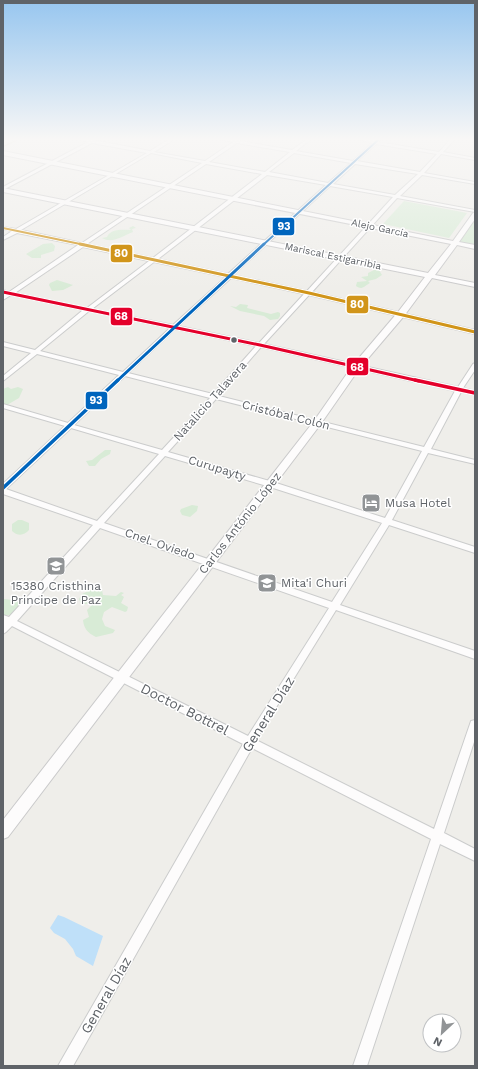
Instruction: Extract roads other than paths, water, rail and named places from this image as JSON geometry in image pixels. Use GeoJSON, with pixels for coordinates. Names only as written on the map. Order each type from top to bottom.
{"type":"FeatureCollection","features":[{"type":"Feature","properties":{"kind":"main road","name":"Mariscal Estigarribia"},"geometry":{"type":"LineString","coordinates":[[7,190],[475,286]]}},
{"type":"Feature","properties":{"kind":"main road","name":"Alejo García"},"geometry":{"type":"LineString","coordinates":[[192,190],[475,247]]}},
{"type":"Feature","properties":{"kind":"main road","name":"Carlos António López"},"geometry":{"type":"LineString","coordinates":[[3,832],[317,423],[356,367],[430,276],[475,214]]}},
{"type":"Feature","properties":{"kind":"street"},"geometry":{"type":"LineString","coordinates":[[3,239],[86,190]]}},
{"type":"Feature","properties":{"kind":"street"},"geometry":{"type":"LineString","coordinates":[[3,298],[6,293],[84,245],[166,190]]}},
{"type":"Feature","properties":{"kind":"street"},"geometry":{"type":"LineString","coordinates":[[3,379],[87,310],[155,260],[244,190]]}},
{"type":"Feature","properties":{"kind":"street"},"geometry":{"type":"LineString","coordinates":[[3,488],[173,328],[324,190]]}},
{"type":"Feature","properties":{"kind":"street"},"geometry":{"type":"LineString","coordinates":[[356,190],[475,211]]}},
{"type":"Feature","properties":{"kind":"street","name":"Natalicio Talavera"},"geometry":{"type":"LineString","coordinates":[[3,630],[7,620],[100,524],[260,345],[404,190]]}},
{"type":"Feature","properties":{"kind":"street"},"geometry":{"type":"LineString","coordinates":[[3,228],[309,293],[475,332]]}},
{"type":"Feature","properties":{"kind":"street"},"geometry":{"type":"LineString","coordinates":[[6,293],[260,345],[475,393]]}},
{"type":"Feature","properties":{"kind":"street","name":"Cristóbal Colón"},"geometry":{"type":"LineString","coordinates":[[3,344],[475,462]]}},
{"type":"Feature","properties":{"kind":"street","name":"General Díaz"},"geometry":{"type":"LineString","coordinates":[[65,1066],[250,741],[387,522],[459,390],[475,365]]}},
{"type":"Feature","properties":{"kind":"street","name":"Curupayty"},"geometry":{"type":"LineString","coordinates":[[3,406],[270,484],[475,550]]}},
{"type":"Feature","properties":{"kind":"street","name":"Cnel. Oviedo"},"geometry":{"type":"LineString","coordinates":[[3,491],[475,654]]}},
{"type":"Feature","properties":{"kind":"street","name":"Doctor Bottrel"},"geometry":{"type":"LineString","coordinates":[[7,620],[475,855]]}},
{"type":"Feature","properties":{"kind":"street"},"geometry":{"type":"LineString","coordinates":[[360,1066],[475,724]]}},
{"type":"Feature","properties":{"kind":"water"},"geometry":{"type":"Polygon","coordinates":[[[58,915],[103,936],[93,966],[76,956],[73,949],[65,939],[54,933],[50,928],[58,915]]]}},
{"type":"Feature","properties":{"kind":"place","name":"Musa Hotel"},"geometry":{"type":"Point","coordinates":[371,503]}},
{"type":"Feature","properties":{"kind":"place","name":"15380 Cristhina Principe de Paz"},"geometry":{"type":"Point","coordinates":[56,566]}},
{"type":"Feature","properties":{"kind":"place","name":"Mita'i Churi"},"geometry":{"type":"Point","coordinates":[267,583]}}]}
